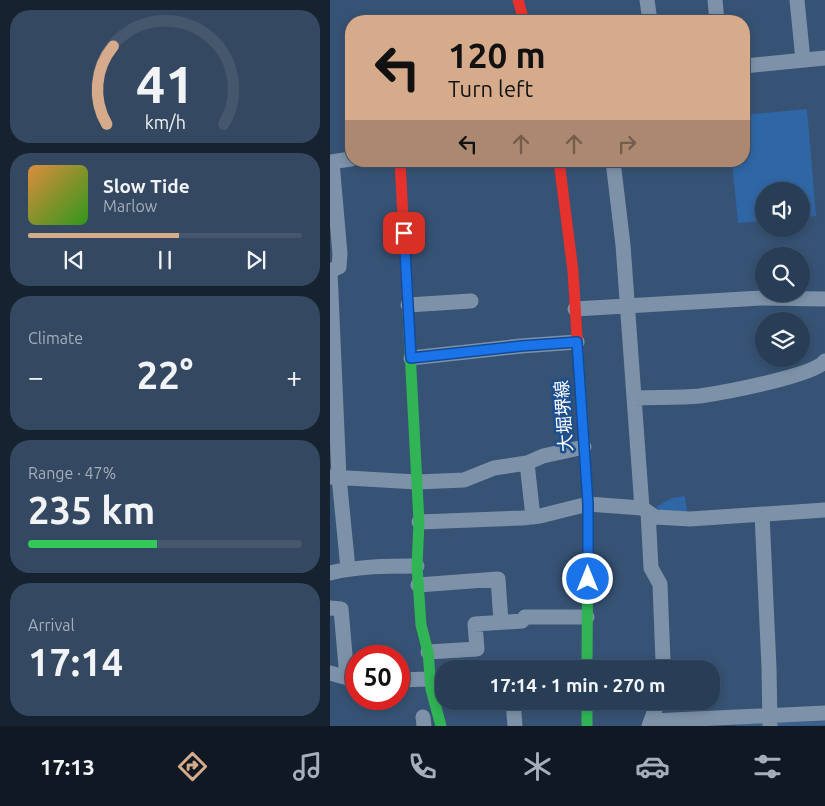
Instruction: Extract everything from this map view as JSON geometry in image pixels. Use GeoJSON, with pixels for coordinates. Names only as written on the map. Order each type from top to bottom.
{"type":"FeatureCollection","features":[{"type":"Feature","properties":{"kind":"street"},"geometry":{"type":"LineString","coordinates":[[518,0],[522,15]]}},
{"type":"Feature","properties":{"kind":"street"},"geometry":{"type":"LineString","coordinates":[[646,0],[649,15]]}},
{"type":"Feature","properties":{"kind":"street"},"geometry":{"type":"LineString","coordinates":[[715,0],[716,15]]}},
{"type":"Feature","properties":{"kind":"street"},"geometry":{"type":"LineString","coordinates":[[797,0],[803,60]]}},
{"type":"Feature","properties":{"kind":"street"},"geometry":{"type":"LineString","coordinates":[[750,65],[825,58]]}},
{"type":"Feature","properties":{"kind":"street"},"geometry":{"type":"LineString","coordinates":[[345,160],[331,162],[340,254],[339,267],[330,271],[335,477],[348,569]]}},
{"type":"Feature","properties":{"kind":"street"},"geometry":{"type":"LineString","coordinates":[[400,167],[419,522],[418,585],[421,625],[428,652],[430,679],[435,688]]}},
{"type":"Feature","properties":{"kind":"street","name":"大堀堺線"},"geometry":{"type":"LineString","coordinates":[[560,167],[573,271],[588,504],[588,660]]}},
{"type":"Feature","properties":{"kind":"street"},"geometry":{"type":"LineString","coordinates":[[613,167],[623,245],[634,398],[651,568],[660,584],[663,660]]}},
{"type":"Feature","properties":{"kind":"street"},"geometry":{"type":"LineString","coordinates":[[575,309],[761,298],[825,299]]}},
{"type":"Feature","properties":{"kind":"street"},"geometry":{"type":"LineString","coordinates":[[408,305],[471,301]]}},
{"type":"Feature","properties":{"kind":"street"},"geometry":{"type":"LineString","coordinates":[[411,358],[577,342]]}},
{"type":"Feature","properties":{"kind":"street"},"geometry":{"type":"LineString","coordinates":[[634,398],[700,396],[799,374],[825,361]]}},
{"type":"Feature","properties":{"kind":"street"},"geometry":{"type":"LineString","coordinates":[[335,477],[417,482],[464,480],[494,468],[527,463],[544,456],[584,447]]}},
{"type":"Feature","properties":{"kind":"street"},"geometry":{"type":"LineString","coordinates":[[527,463],[533,517]]}},
{"type":"Feature","properties":{"kind":"street"},"geometry":{"type":"LineString","coordinates":[[419,522],[533,517],[588,504],[645,510],[655,517],[690,519],[825,510]]}},
{"type":"Feature","properties":{"kind":"street"},"geometry":{"type":"LineString","coordinates":[[762,514],[770,668],[770,720]]}},
{"type":"Feature","properties":{"kind":"street"},"geometry":{"type":"LineString","coordinates":[[330,573],[376,566],[417,566]]}},
{"type":"Feature","properties":{"kind":"street"},"geometry":{"type":"LineString","coordinates":[[418,585],[498,579],[501,622]]}},
{"type":"Feature","properties":{"kind":"street"},"geometry":{"type":"LineString","coordinates":[[330,608],[341,609],[346,645]]}},
{"type":"Feature","properties":{"kind":"street"},"geometry":{"type":"LineString","coordinates":[[428,652],[477,649],[475,624],[522,621],[525,617],[587,617]]}},
{"type":"Feature","properties":{"kind":"street"},"geometry":{"type":"LineString","coordinates":[[330,673],[345,677]]}},
{"type":"Feature","properties":{"kind":"street"},"geometry":{"type":"LineString","coordinates":[[410,680],[430,679]]}},
{"type":"Feature","properties":{"kind":"street"},"geometry":{"type":"LineString","coordinates":[[440,710],[441,726]]}},
{"type":"Feature","properties":{"kind":"street"},"geometry":{"type":"LineString","coordinates":[[514,710],[515,726]]}},
{"type":"Feature","properties":{"kind":"street"},"geometry":{"type":"LineString","coordinates":[[587,710],[587,726]]}},
{"type":"Feature","properties":{"kind":"street"},"geometry":{"type":"LineString","coordinates":[[655,710],[650,723],[770,720],[825,714]]}},
{"type":"Feature","properties":{"kind":"shaded area"},"geometry":{"type":"Polygon","coordinates":[[[807,109],[816,216],[810,217],[810,182],[755,182],[755,222],[738,223],[733,167],[750,167],[750,114],[807,109]]]}},
{"type":"Feature","properties":{"kind":"shaded area"},"geometry":{"type":"Polygon","coordinates":[[[685,496],[687,512],[664,514],[656,507],[672,498],[685,496]]]}},
{"type":"Feature","properties":{"kind":"waterway"},"geometry":{"type":"LineString","coordinates":[[772,725],[825,723]]}},
{"type":"Feature","properties":{"kind":"waterway"},"geometry":{"type":"LineString","coordinates":[[738,726],[765,725]]}},
{"type":"Feature","properties":{"kind":"traffic: fast"},"geometry":{"type":"LineString","coordinates":[[408,313],[419,522],[417,566],[421,625],[428,652],[431,689],[441,726]]}},
{"type":"Feature","properties":{"kind":"traffic: fast"},"geometry":{"type":"LineString","coordinates":[[578,353],[588,504],[587,660]]}},
{"type":"Feature","properties":{"kind":"traffic: fast"},"geometry":{"type":"LineString","coordinates":[[587,710],[587,726]]}},
{"type":"Feature","properties":{"kind":"traffic: jam"},"geometry":{"type":"LineString","coordinates":[[518,0],[522,15]]}},
{"type":"Feature","properties":{"kind":"traffic: jam"},"geometry":{"type":"LineString","coordinates":[[400,167],[408,313]]}},
{"type":"Feature","properties":{"kind":"traffic: jam"},"geometry":{"type":"LineString","coordinates":[[560,167],[573,271],[578,353]]}},
{"type":"Feature","properties":{"kind":"route"},"geometry":{"type":"LineString","coordinates":[[404,233],[411,358],[577,342],[588,504],[588,579]]}}]}
